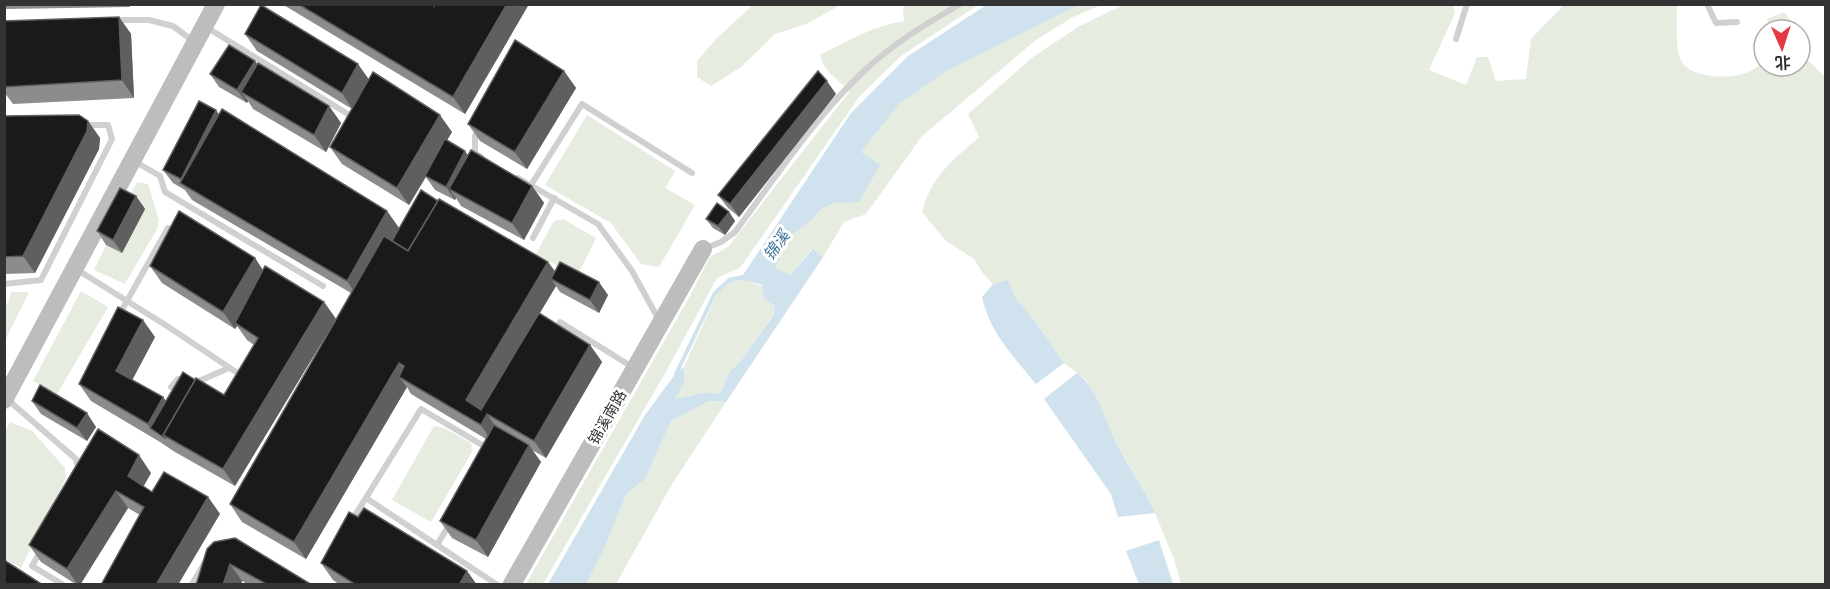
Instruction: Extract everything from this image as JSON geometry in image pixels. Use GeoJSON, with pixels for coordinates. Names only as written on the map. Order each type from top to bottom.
{"type":"FeatureCollection","features":[{"type":"Feature","properties":{"kind":"street"},"geometry":{"type":"LineString","coordinates":[[5,399],[216,4]]}},
{"type":"Feature","properties":{"kind":"street","name":"锦溪南路"},"geometry":{"type":"LineString","coordinates":[[512,585],[702,249]]}},
{"type":"Feature","properties":{"kind":"lane"},"geometry":{"type":"LineString","coordinates":[[702,249],[721,242],[735,232],[816,123],[865,71],[915,30],[960,4]]}},
{"type":"Feature","properties":{"kind":"lane"},"geometry":{"type":"LineString","coordinates":[[1456,39],[1467,4]]}},
{"type":"Feature","properties":{"kind":"lane"},"geometry":{"type":"LineString","coordinates":[[1707,4],[1716,23],[1737,22]]}},
{"type":"Feature","properties":{"kind":"lane"},"geometry":{"type":"LineString","coordinates":[[114,21],[149,20],[173,26],[195,43]]}},
{"type":"Feature","properties":{"kind":"lane"},"geometry":{"type":"LineString","coordinates":[[205,26],[356,120]]}},
{"type":"Feature","properties":{"kind":"lane"},"geometry":{"type":"LineString","coordinates":[[531,185],[582,104],[692,173]]}},
{"type":"Feature","properties":{"kind":"lane"},"geometry":{"type":"LineString","coordinates":[[4,284],[41,280],[112,139],[108,125],[76,125]]}},
{"type":"Feature","properties":{"kind":"lane"},"geometry":{"type":"LineString","coordinates":[[480,126],[475,136],[475,153],[484,159]]}},
{"type":"Feature","properties":{"kind":"lane"},"geometry":{"type":"LineString","coordinates":[[133,160],[159,176],[165,192],[323,286]]}},
{"type":"Feature","properties":{"kind":"lane"},"geometry":{"type":"LineString","coordinates":[[159,176],[165,167]]}},
{"type":"Feature","properties":{"kind":"lane"},"geometry":{"type":"LineString","coordinates":[[512,175],[598,224],[632,271],[660,323]]}},
{"type":"Feature","properties":{"kind":"lane"},"geometry":{"type":"LineString","coordinates":[[533,238],[554,198]]}},
{"type":"Feature","properties":{"kind":"lane"},"geometry":{"type":"LineString","coordinates":[[115,322],[168,228]]}},
{"type":"Feature","properties":{"kind":"lane"},"geometry":{"type":"LineString","coordinates":[[75,268],[239,374]]}},
{"type":"Feature","properties":{"kind":"lane"},"geometry":{"type":"LineString","coordinates":[[560,322],[634,369]]}},
{"type":"Feature","properties":{"kind":"lane"},"geometry":{"type":"LineString","coordinates":[[171,387],[178,379],[199,381],[229,368]]}},
{"type":"Feature","properties":{"kind":"lane"},"geometry":{"type":"LineString","coordinates":[[5,399],[76,459],[80,473]]}},
{"type":"Feature","properties":{"kind":"lane"},"geometry":{"type":"LineString","coordinates":[[349,524],[421,409],[492,451],[486,460]]}},
{"type":"Feature","properties":{"kind":"lane"},"geometry":{"type":"LineString","coordinates":[[366,498],[496,585]]}},
{"type":"Feature","properties":{"kind":"lane"},"geometry":{"type":"LineString","coordinates":[[437,545],[454,517]]}},
{"type":"Feature","properties":{"kind":"lane"},"geometry":{"type":"LineString","coordinates":[[43,545],[32,566],[62,585]]}},
{"type":"Feature","properties":{"kind":"lane"},"geometry":{"type":"LineString","coordinates":[[192,585],[208,557]]}},
{"type":"Feature","properties":{"kind":"shaded area"},"geometry":{"type":"Polygon","coordinates":[[[754,4],[839,5],[806,24],[775,34],[741,67],[711,86],[697,77],[697,61],[717,38],[754,4]]]}},
{"type":"Feature","properties":{"kind":"shaded area"},"geometry":{"type":"Polygon","coordinates":[[[905,5],[978,5],[901,56],[859,97],[740,268],[717,278],[664,375],[543,584],[526,584],[710,257],[728,247],[850,91],[828,71],[820,55],[871,30],[904,21],[905,5]]]}},
{"type":"Feature","properties":{"kind":"shaded area"},"geometry":{"type":"Polygon","coordinates":[[[1079,5],[1101,5],[1073,17],[1036,40],[922,136],[866,214],[844,222],[823,257],[812,249],[790,275],[774,268],[787,239],[814,218],[822,208],[835,203],[859,201],[860,152],[899,104],[947,71],[1079,5]]]}},
{"type":"Feature","properties":{"kind":"shaded area"},"geometry":{"type":"Polygon","coordinates":[[[1123,5],[1453,5],[1455,13],[1429,70],[1466,85],[1477,57],[1488,57],[1496,81],[1526,79],[1531,39],[1562,5],[1677,5],[1679,56],[1688,68],[1697,73],[1723,76],[1752,70],[1752,78],[1812,78],[1812,65],[1826,78],[1825,584],[1181,584],[1174,559],[1150,501],[1117,444],[1086,380],[1064,363],[1015,297],[1008,281],[993,284],[974,259],[946,241],[922,212],[937,178],[979,137],[968,114],[1033,57],[1078,27],[1123,5]]]}},
{"type":"Feature","properties":{"kind":"shaded area"},"geometry":{"type":"Polygon","coordinates":[[[1784,12],[1789,18],[1769,18],[1784,12]]]}},
{"type":"Feature","properties":{"kind":"shaded area"},"geometry":{"type":"Polygon","coordinates":[[[587,115],[675,171],[665,188],[695,205],[659,267],[641,264],[611,223],[545,185],[587,115]]]}},
{"type":"Feature","properties":{"kind":"shaded area"},"geometry":{"type":"Polygon","coordinates":[[[137,182],[148,184],[159,220],[157,229],[125,284],[94,270],[137,182]]]}},
{"type":"Feature","properties":{"kind":"shaded area"},"geometry":{"type":"Polygon","coordinates":[[[563,219],[596,238],[577,276],[536,254],[554,221],[563,219]]]}},
{"type":"Feature","properties":{"kind":"shaded area"},"geometry":{"type":"Polygon","coordinates":[[[743,279],[762,286],[775,306],[773,315],[740,362],[730,371],[720,394],[705,392],[674,399],[685,381],[684,367],[720,287],[734,280],[743,279]]]}},
{"type":"Feature","properties":{"kind":"shaded area"},"geometry":{"type":"Polygon","coordinates":[[[81,291],[108,307],[57,394],[33,381],[81,291]]]}},
{"type":"Feature","properties":{"kind":"shaded area"},"geometry":{"type":"Polygon","coordinates":[[[11,292],[29,292],[5,341],[5,304],[8,303],[11,292]]]}},
{"type":"Feature","properties":{"kind":"shaded area"},"geometry":{"type":"Polygon","coordinates":[[[709,401],[726,402],[672,484],[616,584],[586,584],[603,551],[627,493],[645,479],[671,421],[709,401]]]}},
{"type":"Feature","properties":{"kind":"shaded area"},"geometry":{"type":"Polygon","coordinates":[[[10,422],[32,431],[65,468],[66,478],[21,568],[5,559],[4,433],[10,422]]]}},
{"type":"Feature","properties":{"kind":"shaded area"},"geometry":{"type":"Polygon","coordinates":[[[434,426],[444,428],[471,443],[472,452],[431,522],[392,500],[434,426]]]}},
{"type":"Feature","properties":{"kind":"water"},"geometry":{"type":"Polygon","coordinates":[[[988,4],[1079,5],[947,71],[899,104],[861,152],[880,165],[859,202],[835,203],[822,208],[814,218],[787,239],[775,268],[790,275],[813,249],[823,257],[726,402],[709,401],[671,421],[645,479],[627,493],[603,551],[586,584],[548,584],[645,415],[676,373],[684,367],[685,381],[675,399],[705,392],[720,394],[730,371],[740,362],[773,316],[775,306],[764,298],[762,285],[741,280],[720,287],[728,278],[743,275],[851,113],[908,56],[988,4]]]}},
{"type":"Feature","properties":{"kind":"water"},"geometry":{"type":"Polygon","coordinates":[[[1008,280],[1015,297],[1064,363],[1036,384],[996,333],[985,310],[982,297],[993,284],[1008,280]]]}},
{"type":"Feature","properties":{"kind":"water"},"geometry":{"type":"Polygon","coordinates":[[[1077,373],[1096,396],[1117,444],[1155,513],[1118,517],[1111,494],[1044,399],[1077,373]]]}},
{"type":"Feature","properties":{"kind":"water"},"geometry":{"type":"Polygon","coordinates":[[[1159,540],[1173,584],[1139,584],[1126,551],[1159,540]]]}},
{"type":"Feature","properties":{"kind":"building"},"geometry":{"type":"Polygon","coordinates":[[[298,4],[432,4],[434,6],[434,4],[507,4],[453,97],[298,4]]]}},
{"type":"Feature","properties":{"kind":"building"},"geometry":{"type":"Polygon","coordinates":[[[261,5],[358,64],[342,93],[245,34],[261,5]]]}},
{"type":"Feature","properties":{"kind":"building"},"geometry":{"type":"Polygon","coordinates":[[[119,17],[122,80],[4,87],[4,21],[119,17]]]}},
{"type":"Feature","properties":{"kind":"building"},"geometry":{"type":"Polygon","coordinates":[[[515,40],[564,71],[515,152],[468,124],[515,40]]]}},
{"type":"Feature","properties":{"kind":"building"},"geometry":{"type":"Polygon","coordinates":[[[229,45],[255,61],[237,90],[210,74],[229,45]]]}},
{"type":"Feature","properties":{"kind":"building"},"geometry":{"type":"Polygon","coordinates":[[[258,63],[329,106],[314,135],[241,92],[258,63]]]}},
{"type":"Feature","properties":{"kind":"building"},"geometry":{"type":"Polygon","coordinates":[[[818,71],[827,81],[730,204],[718,195],[818,71]]]}},
{"type":"Feature","properties":{"kind":"building"},"geometry":{"type":"Polygon","coordinates":[[[373,72],[440,115],[397,188],[330,147],[373,72]]]}},
{"type":"Feature","properties":{"kind":"building"},"geometry":{"type":"Polygon","coordinates":[[[199,101],[216,110],[181,179],[163,170],[199,101]]]}},
{"type":"Feature","properties":{"kind":"building"},"geometry":{"type":"Polygon","coordinates":[[[222,109],[387,211],[347,281],[180,183],[222,109]]]}},
{"type":"Feature","properties":{"kind":"building"},"geometry":{"type":"Polygon","coordinates":[[[79,115],[88,121],[87,131],[23,256],[4,257],[4,116],[79,115]]]}},
{"type":"Feature","properties":{"kind":"building"},"geometry":{"type":"Polygon","coordinates":[[[445,139],[465,151],[446,187],[425,176],[445,139]]]}},
{"type":"Feature","properties":{"kind":"building"},"geometry":{"type":"Polygon","coordinates":[[[471,150],[532,186],[512,223],[449,189],[471,150]]]}},
{"type":"Feature","properties":{"kind":"building"},"geometry":{"type":"Polygon","coordinates":[[[120,188],[136,196],[113,240],[97,231],[120,188]]]}},
{"type":"Feature","properties":{"kind":"building"},"geometry":{"type":"Polygon","coordinates":[[[421,190],[438,201],[408,251],[392,241],[421,190]]]}},
{"type":"Feature","properties":{"kind":"building"},"geometry":{"type":"Polygon","coordinates":[[[439,199],[548,262],[466,400],[481,410],[539,313],[590,345],[534,441],[487,414],[481,425],[399,377],[404,366],[399,363],[294,542],[230,504],[384,236],[408,251],[439,199]]]}},
{"type":"Feature","properties":{"kind":"building"},"geometry":{"type":"Polygon","coordinates":[[[717,203],[729,212],[718,226],[706,219],[717,203]]]}},
{"type":"Feature","properties":{"kind":"building"},"geometry":{"type":"Polygon","coordinates":[[[179,211],[255,258],[223,312],[150,266],[179,211]]]}},
{"type":"Feature","properties":{"kind":"building"},"geometry":{"type":"Polygon","coordinates":[[[560,262],[599,282],[590,300],[551,279],[560,262]]]}},
{"type":"Feature","properties":{"kind":"building"},"geometry":{"type":"Polygon","coordinates":[[[265,266],[324,302],[223,469],[163,435],[196,378],[224,395],[258,338],[235,323],[265,266]]]}},
{"type":"Feature","properties":{"kind":"building"},"geometry":{"type":"Polygon","coordinates":[[[118,307],[143,320],[116,371],[163,397],[148,424],[79,384],[118,307]]]}},
{"type":"Feature","properties":{"kind":"building"},"geometry":{"type":"Polygon","coordinates":[[[183,372],[195,380],[163,435],[166,439],[150,428],[183,372]]]}},
{"type":"Feature","properties":{"kind":"building"},"geometry":{"type":"Polygon","coordinates":[[[40,385],[87,413],[77,428],[32,401],[40,385]]]}},
{"type":"Feature","properties":{"kind":"building"},"geometry":{"type":"Polygon","coordinates":[[[494,425],[529,445],[476,540],[440,521],[494,425]]]}},
{"type":"Feature","properties":{"kind":"building"},"geometry":{"type":"Polygon","coordinates":[[[98,429],[139,455],[128,476],[152,492],[164,472],[208,497],[156,585],[101,585],[144,507],[116,491],[67,569],[29,545],[98,429]]]}},
{"type":"Feature","properties":{"kind":"building"},"geometry":{"type":"Polygon","coordinates":[[[364,508],[467,571],[459,585],[356,585],[321,563],[349,512],[358,517],[364,508]]]}},
{"type":"Feature","properties":{"kind":"building"},"geometry":{"type":"Polygon","coordinates":[[[235,538],[312,585],[268,585],[230,564],[223,585],[196,585],[207,549],[214,542],[235,538]]]}},
{"type":"Feature","properties":{"kind":"building"},"geometry":{"type":"Polygon","coordinates":[[[4,560],[43,585],[4,585],[4,560]]]}},
{"type":"Feature","properties":{"kind":"waterway","name":"锦溪"},"geometry":{"type":"LineString","coordinates":[[676,374],[715,293],[725,284]]}}]}
